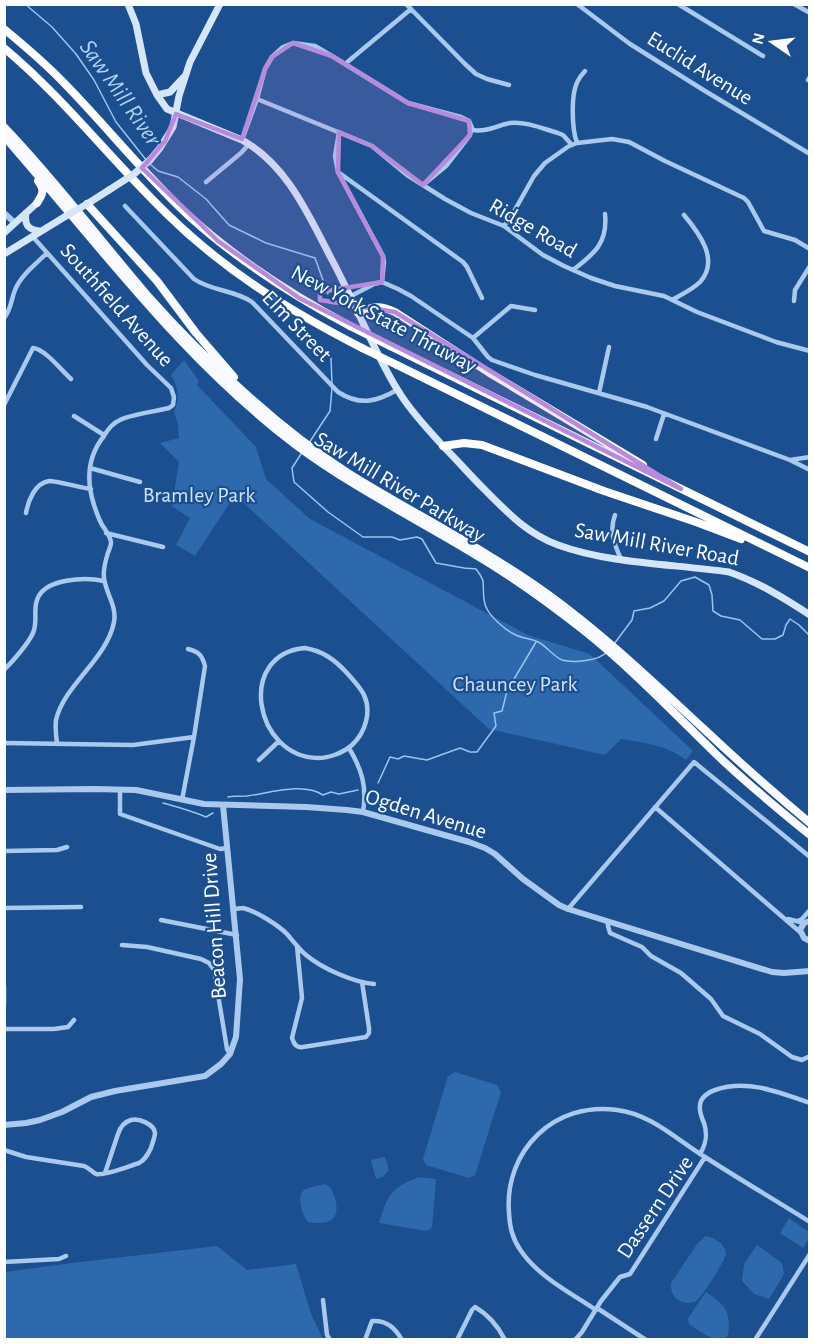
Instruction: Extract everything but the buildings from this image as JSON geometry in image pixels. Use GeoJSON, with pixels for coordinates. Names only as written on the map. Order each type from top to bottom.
{"type":"FeatureCollection","features":[{"type":"Feature","properties":{"kind":"highway","name":"New York State Thruway"},"geometry":{"type":"LineString","coordinates":[[4,29],[66,85],[159,187],[202,228],[266,277],[350,326],[810,552]]}},
{"type":"Feature","properties":{"kind":"highway","name":"New York State Thruway"},"geometry":{"type":"LineString","coordinates":[[4,48],[53,92],[153,201],[211,254],[275,300],[362,348],[810,568]]}},
{"type":"Feature","properties":{"kind":"highway","name":"Saw Mill River Parkway"},"geometry":{"type":"LineString","coordinates":[[4,127],[188,339],[298,442]]}},
{"type":"Feature","properties":{"kind":"highway","name":"Saw Mill River Parkway"},"geometry":{"type":"LineString","coordinates":[[4,136],[140,296],[180,340],[237,395],[312,452],[503,564],[556,600],[810,823]]}},
{"type":"Feature","properties":{"kind":"highway"},"geometry":{"type":"LineString","coordinates":[[17,150],[42,187],[43,192],[37,203]]}},
{"type":"Feature","properties":{"kind":"highway"},"geometry":{"type":"LineString","coordinates":[[37,203],[47,198],[51,199],[67,212]]}},
{"type":"Feature","properties":{"kind":"highway"},"geometry":{"type":"LineString","coordinates":[[89,206],[157,281],[203,342],[261,407]]}},
{"type":"Feature","properties":{"kind":"highway"},"geometry":{"type":"LineString","coordinates":[[135,280],[145,283],[149,280],[149,274],[143,266]]}},
{"type":"Feature","properties":{"kind":"highway"},"geometry":{"type":"LineString","coordinates":[[358,313],[377,306],[395,312],[502,381],[681,489]]}},
{"type":"Feature","properties":{"kind":"highway"},"geometry":{"type":"LineString","coordinates":[[443,446],[470,443],[489,447],[789,558]]}},
{"type":"Feature","properties":{"kind":"highway","name":"Saw Mill River Parkway"},"geometry":{"type":"LineString","coordinates":[[616,653],[730,767],[810,835]]}},
{"type":"Feature","properties":{"kind":"main road","name":"Saw Mill River Road"},"geometry":{"type":"LineString","coordinates":[[128,4],[136,24],[146,73],[167,109],[246,142],[273,163],[287,180],[309,215],[397,390],[416,416],[443,446],[520,524],[557,544],[601,556],[729,572],[745,577],[810,615]]}},
{"type":"Feature","properties":{"kind":"main road"},"geometry":{"type":"LineString","coordinates":[[5,252],[33,237],[67,212],[89,206],[150,160],[173,127],[185,75],[220,4]]}},
{"type":"Feature","properties":{"kind":"main road"},"geometry":{"type":"LineString","coordinates":[[157,95],[170,92],[185,75]]}},
{"type":"Feature","properties":{"kind":"main road"},"geometry":{"type":"LineString","coordinates":[[4,233],[37,203]]}},
{"type":"Feature","properties":{"kind":"main road"},"geometry":{"type":"LineString","coordinates":[[26,213],[28,227],[41,231]]}},
{"type":"Feature","properties":{"kind":"street"},"geometry":{"type":"LineString","coordinates":[[406,4],[476,74],[509,84]]}},
{"type":"Feature","properties":{"kind":"street","name":"Euclid Avenue"},"geometry":{"type":"LineString","coordinates":[[577,4],[630,44],[810,154]]}},
{"type":"Feature","properties":{"kind":"street"},"geometry":{"type":"LineString","coordinates":[[678,4],[763,56]]}},
{"type":"Feature","properties":{"kind":"street"},"geometry":{"type":"LineString","coordinates":[[795,4],[810,13]]}},
{"type":"Feature","properties":{"kind":"street"},"geometry":{"type":"LineString","coordinates":[[345,64],[411,9]]}},
{"type":"Feature","properties":{"kind":"street"},"geometry":{"type":"LineString","coordinates":[[206,182],[241,153],[265,69],[272,57],[283,47],[292,43],[315,46],[408,103],[469,121],[472,128],[470,135],[446,166],[423,185]]}},
{"type":"Feature","properties":{"kind":"street"},"geometry":{"type":"LineString","coordinates":[[575,144],[574,95],[578,79],[585,71]]}},
{"type":"Feature","properties":{"kind":"street","name":"Ridge Road"},"geometry":{"type":"LineString","coordinates":[[257,99],[372,146],[407,175],[445,199],[471,213],[504,226],[543,255],[573,270],[607,283],[664,296],[697,312],[776,342],[810,351]]}},
{"type":"Feature","properties":{"kind":"street"},"geometry":{"type":"LineString","coordinates":[[471,130],[482,131],[508,123],[518,123],[558,133],[575,144]]}},
{"type":"Feature","properties":{"kind":"street"},"geometry":{"type":"LineString","coordinates":[[339,132],[335,156],[338,172],[383,256],[382,282]]}},
{"type":"Feature","properties":{"kind":"street"},"geometry":{"type":"LineString","coordinates":[[504,226],[544,163],[575,144],[612,139],[629,142],[744,198],[764,231],[795,240],[810,249]]}},
{"type":"Feature","properties":{"kind":"street"},"geometry":{"type":"LineString","coordinates":[[338,172],[463,262],[482,298]]}},
{"type":"Feature","properties":{"kind":"street","name":"Elm Street"},"geometry":{"type":"LineString","coordinates":[[125,206],[194,279],[244,297],[255,304],[340,394],[356,400],[371,401],[397,390]]}},
{"type":"Feature","properties":{"kind":"street"},"geometry":{"type":"LineString","coordinates":[[4,213],[15,224]]}},
{"type":"Feature","properties":{"kind":"street"},"geometry":{"type":"LineString","coordinates":[[573,270],[592,256],[602,242],[606,225],[605,214]]}},
{"type":"Feature","properties":{"kind":"street"},"geometry":{"type":"LineString","coordinates":[[672,300],[698,284],[705,275],[709,260],[706,247],[684,215]]}},
{"type":"Feature","properties":{"kind":"street","name":"Southfield Avenue"},"geometry":{"type":"LineString","coordinates":[[33,237],[147,365],[171,388],[174,398],[173,405],[169,408],[122,418],[104,435]]}},
{"type":"Feature","properties":{"kind":"street"},"geometry":{"type":"LineString","coordinates":[[4,318],[9,313],[19,282],[47,254]]}},
{"type":"Feature","properties":{"kind":"street"},"geometry":{"type":"LineString","coordinates":[[794,301],[795,290],[810,266]]}},
{"type":"Feature","properties":{"kind":"street"},"geometry":{"type":"LineString","coordinates":[[351,296],[382,282],[411,296],[473,338],[492,360],[664,414],[790,460],[810,470]]}},
{"type":"Feature","properties":{"kind":"street"},"geometry":{"type":"LineString","coordinates":[[473,338],[511,306],[535,310]]}},
{"type":"Feature","properties":{"kind":"street"},"geometry":{"type":"LineString","coordinates":[[4,405],[34,347],[42,351],[70,379]]}},
{"type":"Feature","properties":{"kind":"street"},"geometry":{"type":"LineString","coordinates":[[599,393],[609,347]]}},
{"type":"Feature","properties":{"kind":"street"},"geometry":{"type":"LineString","coordinates":[[656,439],[664,414]]}},
{"type":"Feature","properties":{"kind":"street"},"geometry":{"type":"LineString","coordinates":[[57,743],[56,722],[59,711],[108,638],[114,623],[115,611],[104,581],[106,558],[111,544],[110,538],[100,521],[93,501],[90,468],[91,457],[104,435],[74,416]]}},
{"type":"Feature","properties":{"kind":"street"},"geometry":{"type":"LineString","coordinates":[[790,460],[810,457]]}},
{"type":"Feature","properties":{"kind":"street"},"geometry":{"type":"LineString","coordinates":[[90,468],[140,482]]}},
{"type":"Feature","properties":{"kind":"street"},"geometry":{"type":"LineString","coordinates":[[26,513],[28,502],[38,486],[49,481],[92,489]]}},
{"type":"Feature","properties":{"kind":"street"},"geometry":{"type":"LineString","coordinates":[[615,515],[612,524],[613,542],[621,559]]}},
{"type":"Feature","properties":{"kind":"street"},"geometry":{"type":"LineString","coordinates":[[106,532],[163,547]]}},
{"type":"Feature","properties":{"kind":"street"},"geometry":{"type":"LineString","coordinates":[[4,670],[33,633],[37,598],[43,591],[55,584],[70,580],[104,581]]}},
{"type":"Feature","properties":{"kind":"street"},"geometry":{"type":"LineString","coordinates":[[305,648],[320,651],[340,665],[356,683],[365,698],[367,712],[365,725],[359,737],[349,748],[329,756],[315,758],[293,752],[279,741],[262,712],[260,698],[267,670],[276,658],[305,648]]}},
{"type":"Feature","properties":{"kind":"street"},"geometry":{"type":"LineString","coordinates":[[182,800],[205,666],[203,656],[188,649]]}},
{"type":"Feature","properties":{"kind":"street"},"geometry":{"type":"LineString","coordinates":[[4,743],[133,745],[194,736]]}},
{"type":"Feature","properties":{"kind":"street"},"geometry":{"type":"LineString","coordinates":[[258,760],[279,741]]}},
{"type":"Feature","properties":{"kind":"street"},"geometry":{"type":"LineString","coordinates":[[349,748],[357,762],[364,786],[363,812]]}},
{"type":"Feature","properties":{"kind":"street"},"geometry":{"type":"LineString","coordinates":[[568,909],[694,762],[810,857]]}},
{"type":"Feature","properties":{"kind":"street"},"geometry":{"type":"LineString","coordinates":[[120,789],[120,814],[220,849],[227,848]]}},
{"type":"Feature","properties":{"kind":"street","name":"Ogden Avenue"},"geometry":{"type":"LineString","coordinates":[[4,790],[120,789],[136,790],[204,804],[306,807],[363,812],[485,848],[559,905],[568,909],[772,972],[810,971]]}},
{"type":"Feature","properties":{"kind":"street","name":"Beacon Hill Drive"},"geometry":{"type":"LineString","coordinates":[[223,805],[240,979],[236,1037],[230,1054]]}},
{"type":"Feature","properties":{"kind":"street"},"geometry":{"type":"LineString","coordinates":[[655,807],[810,941]]}},
{"type":"Feature","properties":{"kind":"street"},"geometry":{"type":"LineString","coordinates":[[4,851],[57,850],[67,847]]}},
{"type":"Feature","properties":{"kind":"street"},"geometry":{"type":"LineString","coordinates":[[4,908],[81,907]]}},
{"type":"Feature","properties":{"kind":"street"},"geometry":{"type":"LineString","coordinates":[[234,909],[243,908],[262,916],[285,932],[305,954],[321,965],[362,982],[374,984]]}},
{"type":"Feature","properties":{"kind":"street"},"geometry":{"type":"LineString","coordinates":[[805,921],[802,919],[810,910]]}},
{"type":"Feature","properties":{"kind":"street"},"geometry":{"type":"LineString","coordinates":[[785,918],[805,921]]}},
{"type":"Feature","properties":{"kind":"street"},"geometry":{"type":"LineString","coordinates":[[161,920],[237,935]]}},
{"type":"Feature","properties":{"kind":"street"},"geometry":{"type":"LineString","coordinates":[[800,933],[805,921]]}},
{"type":"Feature","properties":{"kind":"street"},"geometry":{"type":"LineString","coordinates":[[608,922],[610,933],[642,947],[651,956],[681,973],[711,999],[723,1016],[760,1034],[792,1057],[802,1060],[810,1056]]}},
{"type":"Feature","properties":{"kind":"street"},"geometry":{"type":"LineString","coordinates":[[4,1125],[40,1120],[62,1112],[90,1097],[205,1076],[230,1054],[227,1049],[214,970],[209,963],[201,959],[147,947],[122,945]]}},
{"type":"Feature","properties":{"kind":"street"},"geometry":{"type":"LineString","coordinates":[[297,946],[302,998],[292,1038],[297,1046],[366,1037],[369,1028],[362,982]]}},
{"type":"Feature","properties":{"kind":"street"},"geometry":{"type":"LineString","coordinates":[[4,987],[4,1004]]}},
{"type":"Feature","properties":{"kind":"street"},"geometry":{"type":"LineString","coordinates":[[4,1029],[54,1029],[68,1027],[74,1020]]}},
{"type":"Feature","properties":{"kind":"street"},"geometry":{"type":"LineString","coordinates":[[646,1340],[545,1275],[521,1251],[511,1231],[508,1204],[515,1169],[525,1148],[538,1133],[557,1120],[589,1110],[605,1109],[620,1110],[639,1116],[657,1125],[702,1156],[707,1135],[700,1107],[701,1099],[709,1092],[732,1086],[750,1085],[810,1103]]}},
{"type":"Feature","properties":{"kind":"street"},"geometry":{"type":"LineString","coordinates":[[4,1150],[26,1157],[84,1166],[94,1173],[105,1173],[144,1160],[155,1133],[152,1127],[137,1120],[131,1120],[124,1125],[115,1141],[105,1173]]}},
{"type":"Feature","properties":{"kind":"street","name":"Dassern Drive"},"geometry":{"type":"LineString","coordinates":[[575,1340],[620,1277],[630,1274],[702,1156],[810,1222]]}},
{"type":"Feature","properties":{"kind":"street"},"geometry":{"type":"LineString","coordinates":[[755,1340],[810,1254]]}},
{"type":"Feature","properties":{"kind":"street"},"geometry":{"type":"LineString","coordinates":[[4,1262],[59,1259],[66,1256]]}},
{"type":"Feature","properties":{"kind":"street"},"geometry":{"type":"LineString","coordinates":[[323,1300],[327,1335],[330,1340]]}},
{"type":"Feature","properties":{"kind":"street"},"geometry":{"type":"LineString","coordinates":[[457,1340],[475,1307],[495,1324],[505,1340]]}},
{"type":"Feature","properties":{"kind":"street"},"geometry":{"type":"LineString","coordinates":[[365,1340],[372,1321],[376,1320],[394,1328],[402,1340]]}},
{"type":"Feature","properties":{"kind":"highlighted area"},"geometry":{"type":"Polygon","coordinates":[[[293,43],[332,56],[408,103],[469,121],[470,135],[423,185],[372,146],[339,132],[338,172],[383,256],[382,282],[320,292],[320,300],[395,312],[681,489],[299,298],[218,241],[142,168],[165,141],[176,114],[242,139],[265,69],[272,57],[293,43]]]}},
{"type":"Feature","properties":{"kind":"green space","name":"Chauncey Park"},"geometry":{"type":"Polygon","coordinates":[[[184,360],[199,381],[197,385],[256,447],[266,479],[310,519],[528,635],[590,654],[693,751],[686,760],[663,748],[647,743],[621,739],[605,755],[489,729],[235,495],[195,556],[176,545],[190,518],[172,506],[179,462],[160,443],[179,438],[174,411],[178,393],[171,375],[184,360]]]}},
{"type":"Feature","properties":{"kind":"green space"},"geometry":{"type":"Polygon","coordinates":[[[455,1072],[497,1085],[501,1092],[475,1175],[469,1178],[426,1165],[423,1159],[448,1076],[455,1072]]]}},
{"type":"Feature","properties":{"kind":"green space"},"geometry":{"type":"Polygon","coordinates":[[[385,1157],[389,1170],[383,1177],[376,1179],[371,1160],[385,1157]]]}},
{"type":"Feature","properties":{"kind":"green space"},"geometry":{"type":"Polygon","coordinates":[[[418,1177],[436,1179],[432,1227],[427,1231],[379,1223],[391,1194],[401,1185],[418,1177]]]}},
{"type":"Feature","properties":{"kind":"green space"},"geometry":{"type":"Polygon","coordinates":[[[324,1184],[332,1191],[336,1202],[336,1214],[328,1222],[309,1222],[300,1203],[302,1192],[324,1184]]]}},
{"type":"Feature","properties":{"kind":"green space"},"geometry":{"type":"Polygon","coordinates":[[[789,1218],[809,1232],[809,1238],[803,1248],[780,1233],[789,1218]]]}},
{"type":"Feature","properties":{"kind":"green space"},"geometry":{"type":"Polygon","coordinates":[[[706,1236],[721,1244],[725,1249],[725,1257],[699,1298],[689,1303],[682,1302],[671,1290],[671,1283],[697,1244],[706,1236]]]}},
{"type":"Feature","properties":{"kind":"green space"},"geometry":{"type":"Polygon","coordinates":[[[757,1245],[782,1263],[784,1274],[769,1299],[754,1294],[742,1281],[744,1264],[757,1245]]]}},
{"type":"Feature","properties":{"kind":"green space"},"geometry":{"type":"Polygon","coordinates":[[[217,1246],[247,1270],[296,1264],[311,1314],[323,1339],[5,1339],[5,1272],[217,1246]]]}},
{"type":"Feature","properties":{"kind":"green space"},"geometry":{"type":"Polygon","coordinates":[[[706,1292],[723,1305],[728,1314],[728,1336],[713,1338],[689,1324],[688,1318],[706,1292]]]}},
{"type":"Feature","properties":{"kind":"waterway","name":"Saw Mill River"},"geometry":{"type":"LineString","coordinates":[[25,4],[52,27],[76,54],[94,80],[116,122],[147,161]]}},
{"type":"Feature","properties":{"kind":"waterway","name":"Saw Mill River"},"geometry":{"type":"LineString","coordinates":[[150,164],[158,171],[178,177],[206,199],[229,225],[266,243],[315,258],[328,294]]}},
{"type":"Feature","properties":{"kind":"waterway","name":"Saw Mill River"},"geometry":{"type":"LineString","coordinates":[[331,358],[332,384]]}},
{"type":"Feature","properties":{"kind":"waterway","name":"Saw Mill River"},"geometry":{"type":"LineString","coordinates":[[309,443],[330,411],[332,388]]}},
{"type":"Feature","properties":{"kind":"waterway","name":"Saw Mill River"},"geometry":{"type":"LineString","coordinates":[[301,454],[292,468],[294,482],[328,512],[363,537],[392,537],[400,540],[417,537],[422,539],[436,563],[476,569],[483,581],[485,606],[495,619],[507,630],[540,643],[562,660],[586,660],[607,652]]}},
{"type":"Feature","properties":{"kind":"waterway","name":"Saw Mill River"},"geometry":{"type":"LineString","coordinates":[[614,644],[632,620],[634,611],[650,608],[664,601],[681,581],[695,577],[709,585],[713,611],[721,616],[740,620],[762,639],[775,639],[783,635],[790,619],[810,636]]}},
{"type":"Feature","properties":{"kind":"waterway"},"geometry":{"type":"LineString","coordinates":[[378,783],[390,757],[398,759],[404,756],[427,760],[460,748],[477,752],[496,726],[494,713],[502,711],[507,691],[536,642]]}},
{"type":"Feature","properties":{"kind":"waterway"},"geometry":{"type":"LineString","coordinates":[[228,797],[296,789],[306,789],[323,795],[331,792],[339,794],[358,790]]}},
{"type":"Feature","properties":{"kind":"waterway"},"geometry":{"type":"LineString","coordinates":[[163,803],[206,817],[213,813]]}},
{"type":"Feature","properties":{"kind":"park label","name":"Bramley Park"},"geometry":{"type":"Point","coordinates":[199,495]}}]}
